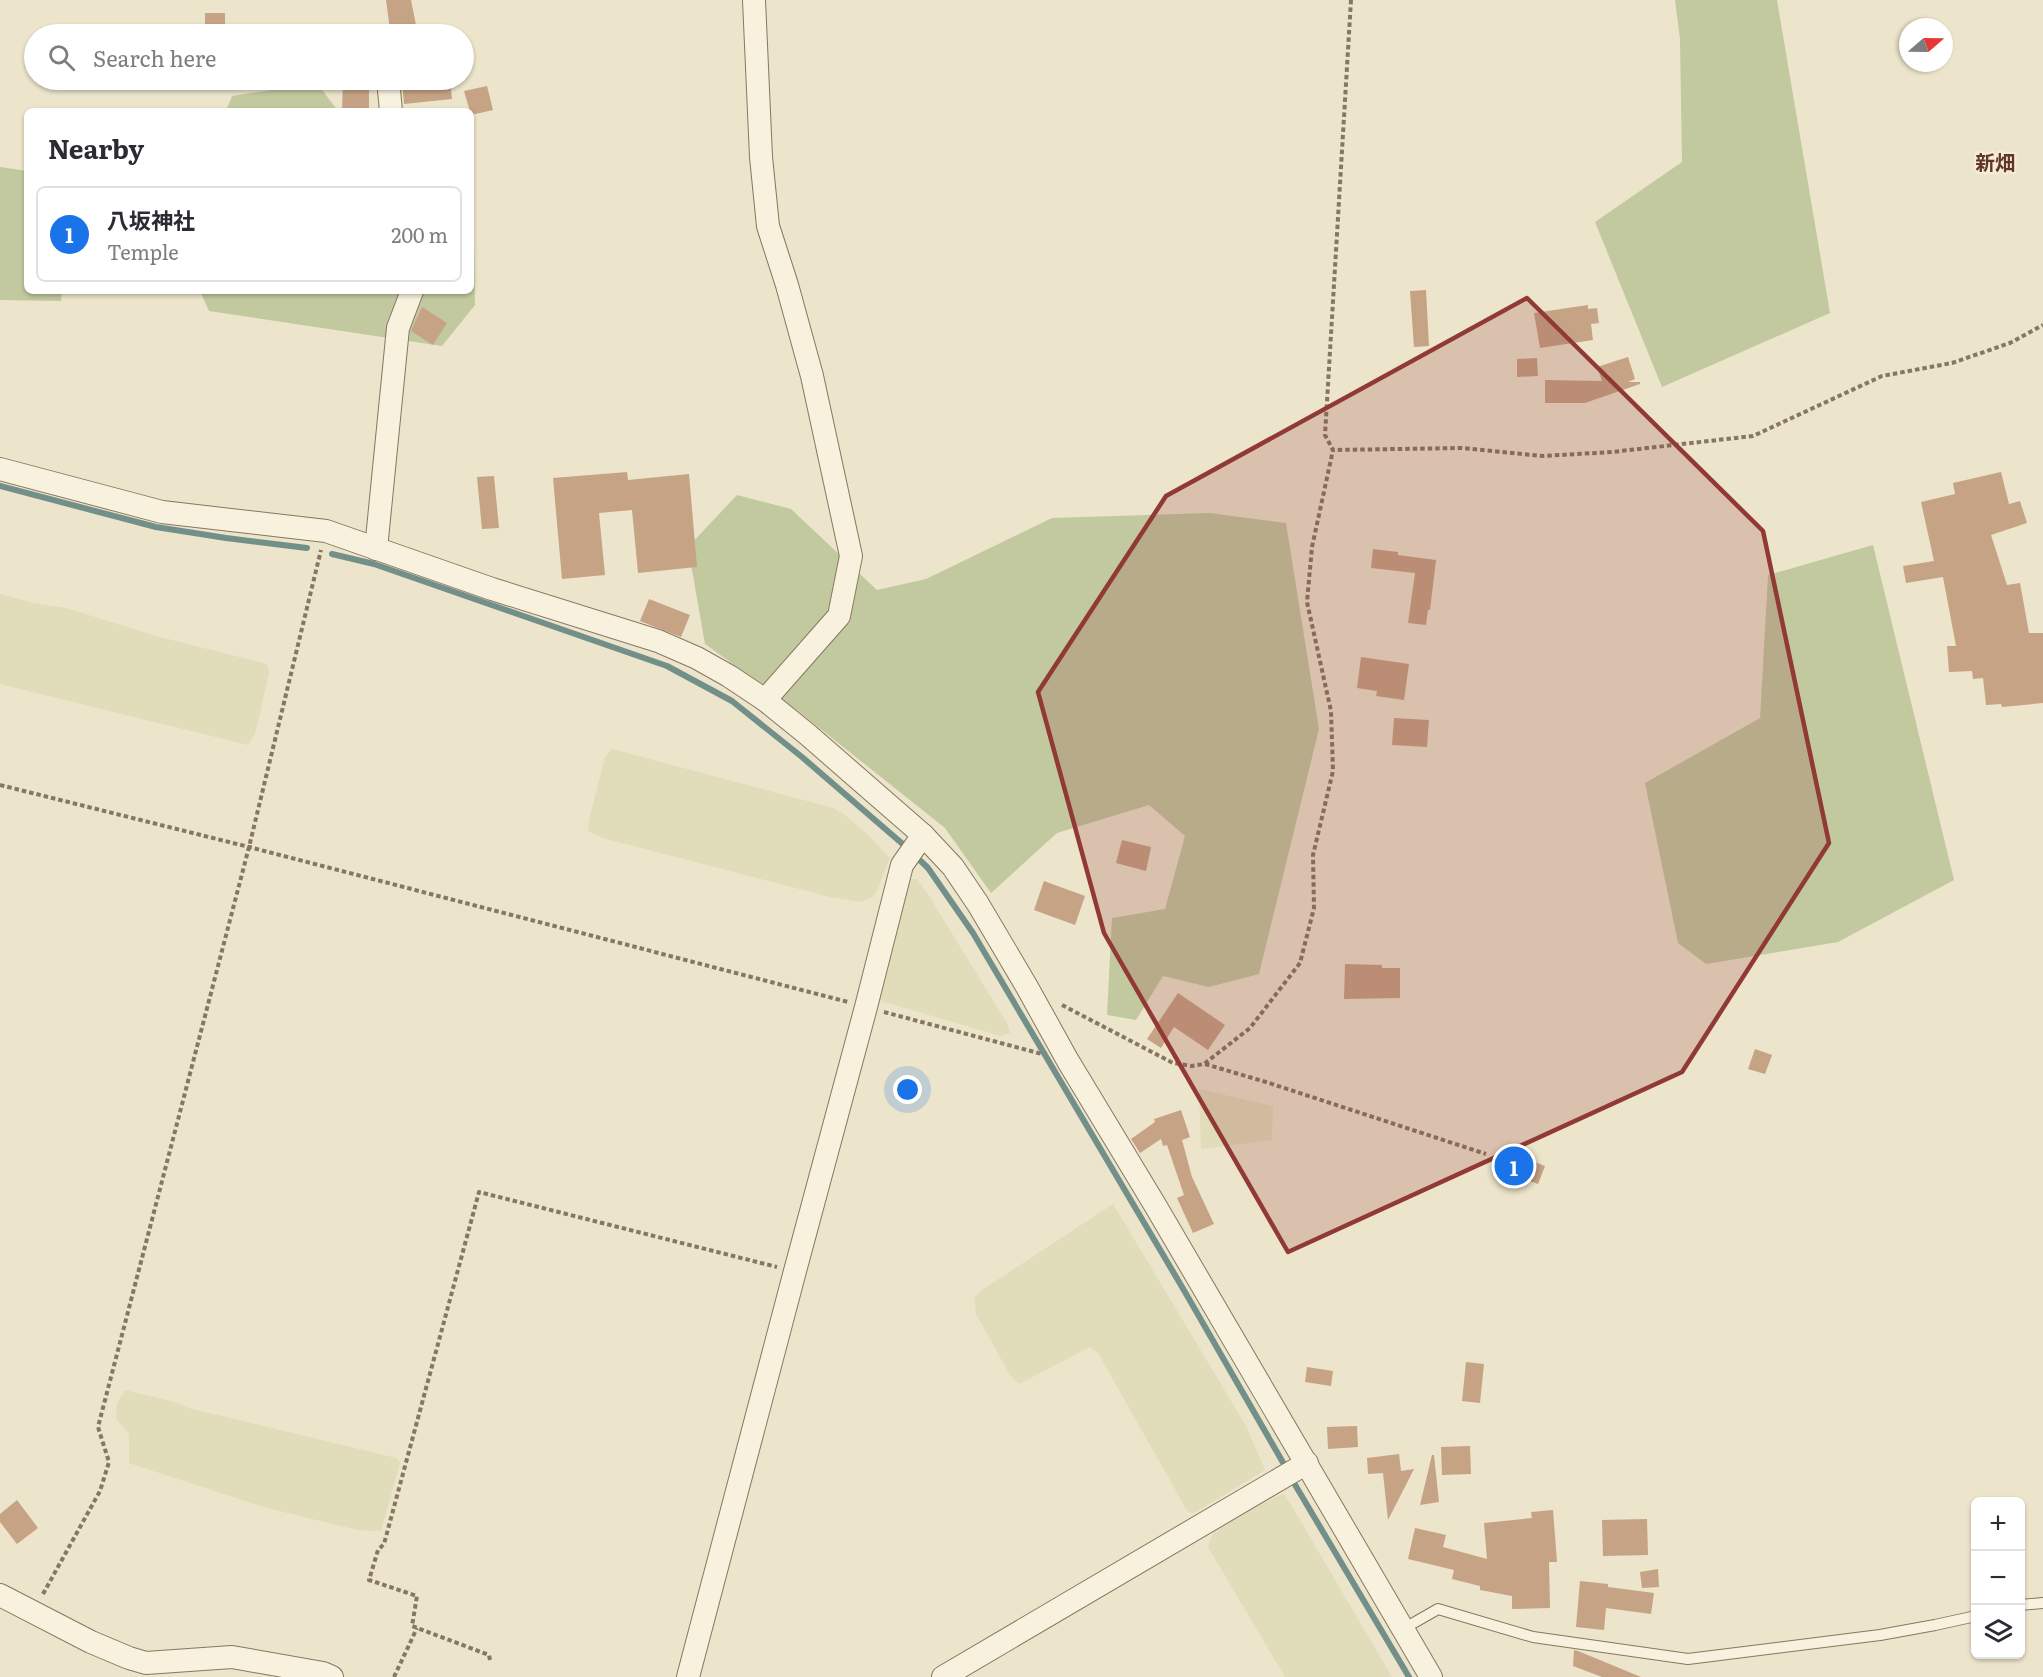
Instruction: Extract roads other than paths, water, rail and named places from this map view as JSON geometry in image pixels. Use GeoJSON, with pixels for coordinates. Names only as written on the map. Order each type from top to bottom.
{"type":"FeatureCollection","features":[{"type":"Feature","properties":{"kind":"street"},"geometry":{"type":"LineString","coordinates":[[754,0],[761,157],[768,226],[812,376],[851,556],[839,616],[765,700]]}},
{"type":"Feature","properties":{"kind":"street"},"geometry":{"type":"LineString","coordinates":[[389,90],[391,108]]}},
{"type":"Feature","properties":{"kind":"street"},"geometry":{"type":"LineString","coordinates":[[376,549],[398,328],[411,294]]}},
{"type":"Feature","properties":{"kind":"street"},"geometry":{"type":"LineString","coordinates":[[0,469],[162,512],[326,531],[492,589],[658,641],[697,658],[729,676],[765,700],[807,734],[915,846],[952,867],[978,904],[1431,1677]]}},
{"type":"Feature","properties":{"kind":"street"},"geometry":{"type":"LineString","coordinates":[[688,1677],[902,865],[915,846]]}},
{"type":"Feature","properties":{"kind":"street"},"geometry":{"type":"LineString","coordinates":[[943,1677],[1307,1463]]}},
{"type":"Feature","properties":{"kind":"street"},"geometry":{"type":"LineString","coordinates":[[0,1595],[91,1642],[146,1663],[176,1670],[232,1657],[312,1671],[332,1677]]}},
{"type":"Feature","properties":{"kind":"lane"},"geometry":{"type":"LineString","coordinates":[[2025,1605],[2043,1603]]}},
{"type":"Feature","properties":{"kind":"lane"},"geometry":{"type":"LineString","coordinates":[[1404,1629],[1438,1609],[1533,1637],[1688,1659],[1880,1635],[1971,1617]]}},
{"type":"Feature","properties":{"kind":"waterway"},"geometry":{"type":"LineString","coordinates":[[0,486],[156,527],[307,548]]}},
{"type":"Feature","properties":{"kind":"waterway"},"geometry":{"type":"LineString","coordinates":[[332,554],[374,564],[667,666],[732,701],[802,757],[928,868],[973,933],[1285,1466]]}},
{"type":"Feature","properties":{"kind":"waterway"},"geometry":{"type":"LineString","coordinates":[[1294,1483],[1409,1677]]}},
{"type":"Feature","properties":{"kind":"place","name":"八坂神社"},"geometry":{"type":"Point","coordinates":[1514,1166]}},
{"type":"Feature","properties":{"kind":"district","name":"新畑"},"geometry":{"type":"Point","coordinates":[1995,163]}}]}
